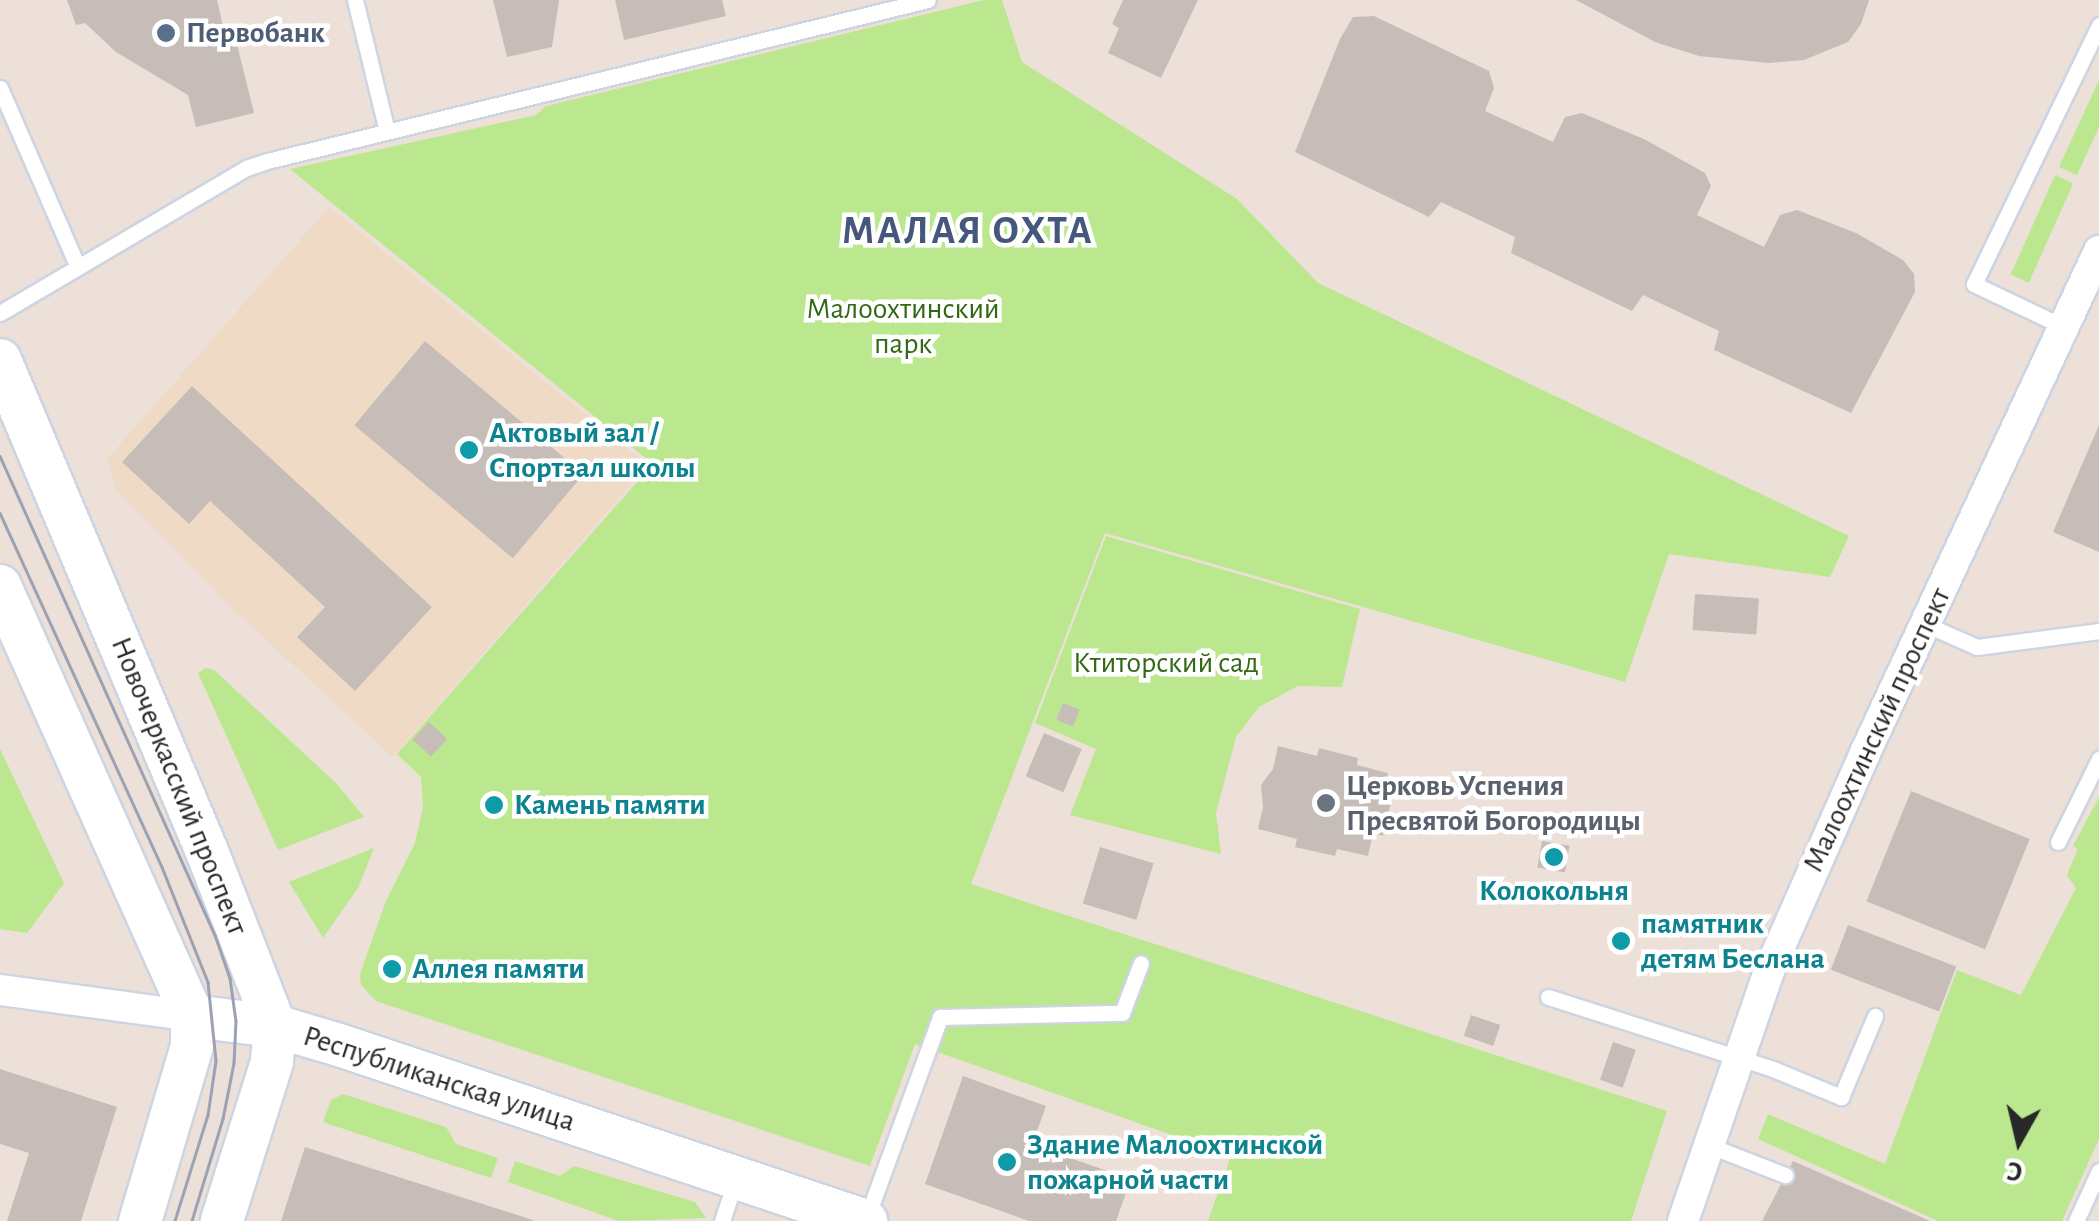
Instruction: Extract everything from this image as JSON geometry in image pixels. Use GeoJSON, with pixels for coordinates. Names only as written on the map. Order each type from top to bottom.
{"type":"FeatureCollection","features":[{"type":"Feature","properties":{"kind":"main road","name":"Новочеркасский проспект"},"geometry":{"type":"LineString","coordinates":[[0,360],[206,848],[275,1026],[272,1062],[222,1221]]}},
{"type":"Feature","properties":{"kind":"main road"},"geometry":{"type":"LineString","coordinates":[[0,586],[192,1016],[192,1046],[140,1221]]}},
{"type":"Feature","properties":{"kind":"main road","name":"Республиканская улица"},"geometry":{"type":"LineString","coordinates":[[192,1016],[275,1026],[736,1178],[796,1210],[866,1221]]}},
{"type":"Feature","properties":{"kind":"street","name":"Малоохтинский проспект"},"geometry":{"type":"LineString","coordinates":[[1691,1219],[1708,1145],[1738,1059],[1816,862],[2099,251]]}},
{"type":"Feature","properties":{"kind":"street","name":"Республиканская улица"},"geometry":{"type":"LineString","coordinates":[[0,990],[192,1016]]}},
{"type":"Feature","properties":{"kind":"lane"},"geometry":{"type":"LineString","coordinates":[[355,0],[387,132]]}},
{"type":"Feature","properties":{"kind":"lane"},"geometry":{"type":"LineString","coordinates":[[0,313],[246,168],[928,0]]}},
{"type":"Feature","properties":{"kind":"lane"},"geometry":{"type":"LineString","coordinates":[[2064,327],[1974,284],[2099,25]]}},
{"type":"Feature","properties":{"kind":"lane"},"geometry":{"type":"LineString","coordinates":[[0,88],[78,267]]}},
{"type":"Feature","properties":{"kind":"lane"},"geometry":{"type":"LineString","coordinates":[[1925,624],[1977,646],[2099,631]]}},
{"type":"Feature","properties":{"kind":"lane"},"geometry":{"type":"LineString","coordinates":[[2058,842],[2099,758]]}},
{"type":"Feature","properties":{"kind":"lane"},"geometry":{"type":"LineString","coordinates":[[866,1221],[940,1018],[1122,1014],[1141,963]]}},
{"type":"Feature","properties":{"kind":"lane"},"geometry":{"type":"LineString","coordinates":[[1548,997],[1841,1097],[1876,1016]]}},
{"type":"Feature","properties":{"kind":"lane"},"geometry":{"type":"LineString","coordinates":[[1708,1145],[1785,1175]]}},
{"type":"Feature","properties":{"kind":"lane"},"geometry":{"type":"LineString","coordinates":[[2076,1221],[2099,1171]]}},
{"type":"Feature","properties":{"kind":"lane"},"geometry":{"type":"LineString","coordinates":[[722,1221],[736,1178]]}},
{"type":"Feature","properties":{"kind":"shaded area"},"geometry":{"type":"Polygon","coordinates":[[[329,207],[648,465],[393,757],[241,617],[117,492],[107,459],[329,207]]]}},
{"type":"Feature","properties":{"kind":"green space","name":"Малоохтинский парк"},"geometry":{"type":"Polygon","coordinates":[[[984,0],[1002,0],[1022,62],[1237,199],[1318,283],[1849,536],[1830,577],[1669,554],[1625,682],[1105,533],[971,884],[1667,1111],[1631,1221],[1208,1221],[1231,1156],[915,1044],[870,1166],[376,1001],[361,985],[360,974],[386,901],[415,843],[423,807],[421,777],[397,754],[653,464],[290,169],[536,115],[546,106],[984,0]]]}},
{"type":"Feature","properties":{"kind":"green space"},"geometry":{"type":"Polygon","coordinates":[[[2099,80],[2099,127],[2077,175],[2059,167],[2099,80]]]}},
{"type":"Feature","properties":{"kind":"green space"},"geometry":{"type":"Polygon","coordinates":[[[2055,175],[2073,183],[2029,283],[2011,275],[2055,175]]]}},
{"type":"Feature","properties":{"kind":"green space","name":"Ктиторский сад"},"geometry":{"type":"Polygon","coordinates":[[[1106,536],[1360,609],[1342,687],[1298,686],[1259,707],[1236,737],[1216,813],[1221,854],[1070,815],[1096,749],[1035,723],[1106,536]]]}},
{"type":"Feature","properties":{"kind":"green space"},"geometry":{"type":"Polygon","coordinates":[[[206,668],[214,670],[336,783],[364,817],[278,850],[198,673],[206,668]]]}},
{"type":"Feature","properties":{"kind":"green space"},"geometry":{"type":"Polygon","coordinates":[[[0,749],[64,883],[27,933],[0,929],[0,749]]]}},
{"type":"Feature","properties":{"kind":"green space"},"geometry":{"type":"Polygon","coordinates":[[[2099,797],[2099,1139],[2062,1221],[1938,1221],[1758,1139],[1768,1114],[1885,1164],[1957,970],[2021,995],[2076,888],[2067,875],[2078,849],[2073,846],[2099,797]]]}},
{"type":"Feature","properties":{"kind":"green space"},"geometry":{"type":"Polygon","coordinates":[[[374,848],[358,888],[323,938],[289,882],[374,848]]]}},
{"type":"Feature","properties":{"kind":"green space"},"geometry":{"type":"Polygon","coordinates":[[[343,1094],[446,1127],[456,1144],[498,1158],[491,1178],[323,1122],[331,1100],[343,1094]]]}},
{"type":"Feature","properties":{"kind":"green space"},"geometry":{"type":"Polygon","coordinates":[[[515,1161],[560,1176],[574,1166],[695,1202],[706,1218],[619,1221],[508,1182],[515,1161]]]}},
{"type":"Feature","properties":{"kind":"building"},"geometry":{"type":"Polygon","coordinates":[[[67,0],[217,0],[225,35],[234,32],[254,113],[196,127],[188,95],[116,52],[85,23],[76,25],[67,0]]]}},
{"type":"Feature","properties":{"kind":"building"},"geometry":{"type":"Polygon","coordinates":[[[493,0],[559,0],[552,47],[507,57],[493,0]]]}},
{"type":"Feature","properties":{"kind":"building"},"geometry":{"type":"Polygon","coordinates":[[[615,0],[722,0],[726,16],[624,40],[615,0]]]}},
{"type":"Feature","properties":{"kind":"building"},"geometry":{"type":"Polygon","coordinates":[[[1123,0],[1198,0],[1161,78],[1108,53],[1119,28],[1112,24],[1123,0]]]}},
{"type":"Feature","properties":{"kind":"building"},"geometry":{"type":"Polygon","coordinates":[[[1576,0],[1869,0],[1861,24],[1848,42],[1804,60],[1769,63],[1699,56],[1655,42],[1576,0]]]}},
{"type":"Feature","properties":{"kind":"building"},"geometry":{"type":"Polygon","coordinates":[[[1374,16],[1489,71],[1494,88],[1485,111],[1553,142],[1565,117],[1582,113],[1646,140],[1705,173],[1711,186],[1697,215],[1764,247],[1780,215],[1797,210],[1856,233],[1903,260],[1914,274],[1915,292],[1851,413],[1714,350],[1719,331],[1643,295],[1632,311],[1511,253],[1515,237],[1441,202],[1429,217],[1295,152],[1340,39],[1353,17],[1374,16]]]}},
{"type":"Feature","properties":{"kind":"building","name":"Актовый зал / Спортзал школы"},"geometry":{"type":"Polygon","coordinates":[[[425,341],[584,474],[513,558],[354,425],[425,341]]]}},
{"type":"Feature","properties":{"kind":"building"},"geometry":{"type":"Polygon","coordinates":[[[192,386],[432,607],[355,691],[297,637],[325,607],[210,501],[189,524],[122,462],[192,386]]]}},
{"type":"Feature","properties":{"kind":"building"},"geometry":{"type":"Polygon","coordinates":[[[2099,425],[2099,552],[2053,532],[2099,425]]]}},
{"type":"Feature","properties":{"kind":"building"},"geometry":{"type":"Polygon","coordinates":[[[1695,594],[1759,598],[1756,634],[1692,630],[1695,594]]]}},
{"type":"Feature","properties":{"kind":"building"},"geometry":{"type":"Polygon","coordinates":[[[1063,703],[1080,710],[1073,726],[1056,720],[1063,703]]]}},
{"type":"Feature","properties":{"kind":"building"},"geometry":{"type":"Polygon","coordinates":[[[429,722],[447,739],[431,757],[413,740],[429,722]]]}},
{"type":"Feature","properties":{"kind":"building"},"geometry":{"type":"Polygon","coordinates":[[[1044,733],[1082,749],[1063,792],[1026,776],[1044,733]]]}},
{"type":"Feature","properties":{"kind":"building","name":"Церковь Успения Пресвятой Богородицы"},"geometry":{"type":"Polygon","coordinates":[[[1278,746],[1317,756],[1319,748],[1358,758],[1357,765],[1388,773],[1382,795],[1392,798],[1383,836],[1373,833],[1368,856],[1337,849],[1335,856],[1295,847],[1297,839],[1258,829],[1263,807],[1261,785],[1273,769],[1278,746]]]}},
{"type":"Feature","properties":{"kind":"building"},"geometry":{"type":"Polygon","coordinates":[[[1911,791],[2030,839],[1985,949],[1866,901],[1911,791]]]}},
{"type":"Feature","properties":{"kind":"building","name":"Колокольня"},"geometry":{"type":"Polygon","coordinates":[[[1542,841],[1570,846],[1565,872],[1537,868],[1542,841]]]}},
{"type":"Feature","properties":{"kind":"building"},"geometry":{"type":"Polygon","coordinates":[[[1100,847],[1154,863],[1136,920],[1083,903],[1100,847]]]}},
{"type":"Feature","properties":{"kind":"building"},"geometry":{"type":"Polygon","coordinates":[[[1848,925],[1956,967],[1939,1011],[1831,970],[1848,925]]]}},
{"type":"Feature","properties":{"kind":"building"},"geometry":{"type":"Polygon","coordinates":[[[1471,1015],[1500,1025],[1493,1046],[1464,1036],[1471,1015]]]}},
{"type":"Feature","properties":{"kind":"building"},"geometry":{"type":"Polygon","coordinates":[[[1613,1042],[1636,1050],[1623,1088],[1600,1080],[1613,1042]]]}},
{"type":"Feature","properties":{"kind":"building"},"geometry":{"type":"Polygon","coordinates":[[[0,1069],[117,1107],[81,1221],[7,1221],[29,1153],[0,1144],[0,1069]]]}},
{"type":"Feature","properties":{"kind":"building","name":"Здание Малоохтинской пожарной части"},"geometry":{"type":"Polygon","coordinates":[[[963,1076],[1046,1106],[1032,1145],[1131,1179],[1116,1221],[1029,1221],[925,1184],[963,1076]]]}},
{"type":"Feature","properties":{"kind":"building"},"geometry":{"type":"Polygon","coordinates":[[[305,1147],[533,1220],[533,1221],[281,1221],[305,1147]]]}},
{"type":"Feature","properties":{"kind":"building"},"geometry":{"type":"Polygon","coordinates":[[[1793,1161],[1930,1221],[1762,1221],[1793,1161]]]}},
{"type":"Feature","properties":{"kind":"tram line"},"geometry":{"type":"LineString","coordinates":[[0,456],[215,935],[230,978],[236,1021],[234,1063],[223,1119],[192,1221]]}},
{"type":"Feature","properties":{"kind":"tram line"},"geometry":{"type":"LineString","coordinates":[[0,513],[162,867],[208,982],[216,1061],[208,1115],[175,1221]]}},
{"type":"Feature","properties":{"kind":"place","name":"Первобанк"},"geometry":{"type":"Point","coordinates":[166,33]}},
{"type":"Feature","properties":{"kind":"place","name":"Актовый зал / Спортзал школы"},"geometry":{"type":"Point","coordinates":[469,450]}},
{"type":"Feature","properties":{"kind":"place","name":"Церковь Успения Пресвятой Богородицы"},"geometry":{"type":"Point","coordinates":[1326,803]}},
{"type":"Feature","properties":{"kind":"place","name":"Камень памяти"},"geometry":{"type":"Point","coordinates":[494,805]}},
{"type":"Feature","properties":{"kind":"place","name":"Колокольня"},"geometry":{"type":"Point","coordinates":[1554,857]}},
{"type":"Feature","properties":{"kind":"place","name":"памятник детям Беслана"},"geometry":{"type":"Point","coordinates":[1621,941]}},
{"type":"Feature","properties":{"kind":"place","name":"Аллея памяти"},"geometry":{"type":"Point","coordinates":[392,969]}},
{"type":"Feature","properties":{"kind":"place","name":"Здание Малоохтинской пожарной части"},"geometry":{"type":"Point","coordinates":[1007,1162]}},
{"type":"Feature","properties":{"kind":"district","name":"МАЛАЯ ОХТА"},"geometry":{"type":"Point","coordinates":[968,231]}}]}
